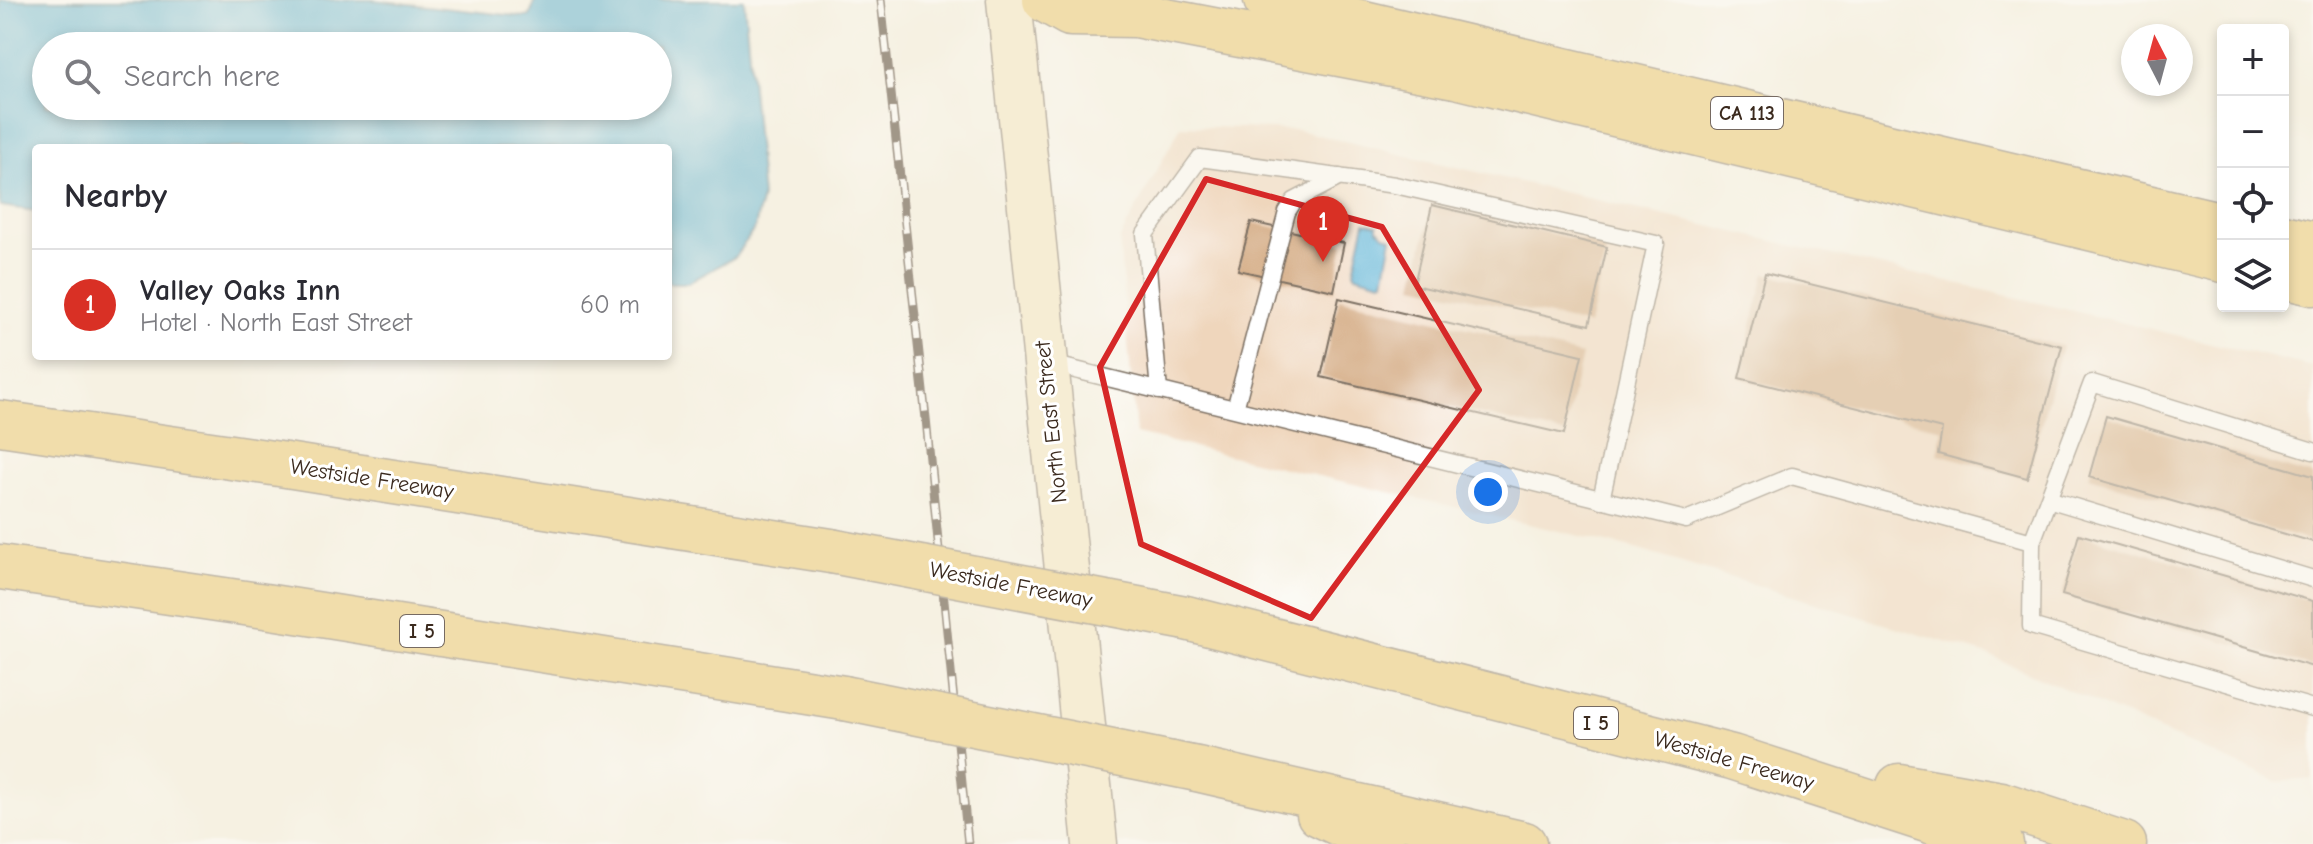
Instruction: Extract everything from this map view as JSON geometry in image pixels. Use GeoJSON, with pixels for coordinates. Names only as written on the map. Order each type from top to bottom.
{"type":"FeatureCollection","features":[{"type":"Feature","properties":{"kind":"highway"},"geometry":{"type":"LineString","coordinates":[[1045,0],[1070,14],[1135,15],[1460,77],[2217,259]]}},
{"type":"Feature","properties":{"kind":"highway","name":"CA 113"},"geometry":{"type":"LineString","coordinates":[[1266,0],[2217,224]]}},
{"type":"Feature","properties":{"kind":"highway"},"geometry":{"type":"LineString","coordinates":[[2289,238],[2313,244]]}},
{"type":"Feature","properties":{"kind":"highway"},"geometry":{"type":"LineString","coordinates":[[2289,277],[2313,283]]}},
{"type":"Feature","properties":{"kind":"highway","name":"Westside Freeway"},"geometry":{"type":"LineString","coordinates":[[0,423],[302,467],[831,551],[1186,618],[1732,757],[2001,844]]}},
{"type":"Feature","properties":{"kind":"highway","name":"I 5"},"geometry":{"type":"LineString","coordinates":[[0,567],[844,698],[1197,769],[1524,844]]}},
{"type":"Feature","properties":{"kind":"highway"},"geometry":{"type":"LineString","coordinates":[[1732,757],[2001,804],[2124,844]]}},
{"type":"Feature","properties":{"kind":"highway"},"geometry":{"type":"LineString","coordinates":[[1256,783],[1382,844]]}},
{"type":"Feature","properties":{"kind":"main road","name":"North East Street"},"geometry":{"type":"LineString","coordinates":[[1009,0],[1095,844]]}},
{"type":"Feature","properties":{"kind":"lane"},"geometry":{"type":"LineString","coordinates":[[1159,391],[1145,234],[1200,158],[1395,185],[1656,244],[1601,500]]}},
{"type":"Feature","properties":{"kind":"lane"},"geometry":{"type":"LineString","coordinates":[[1235,409],[1287,212],[1294,201],[1340,177]]}},
{"type":"Feature","properties":{"kind":"lane"},"geometry":{"type":"LineString","coordinates":[[1045,362],[1686,520],[1792,476],[2032,542]]}},
{"type":"Feature","properties":{"kind":"lane"},"geometry":{"type":"LineString","coordinates":[[2313,451],[2092,383],[2032,542],[2031,626],[2313,708]]}},
{"type":"Feature","properties":{"kind":"lane"},"geometry":{"type":"LineString","coordinates":[[2048,499],[2313,579]]}},
{"type":"Feature","properties":{"kind":"highlighted area"},"geometry":{"type":"Polygon","coordinates":[[[1206,179],[1382,227],[1479,390],[1311,618],[1141,544],[1100,367],[1206,179]]]}},
{"type":"Feature","properties":{"kind":"shaded area"},"geometry":{"type":"Polygon","coordinates":[[[1181,126],[1297,130],[2313,367],[2313,779],[2278,782],[1988,655],[1632,548],[1136,434],[1119,240],[1181,126]]]}},
{"type":"Feature","properties":{"kind":"water"},"geometry":{"type":"Polygon","coordinates":[[[0,0],[373,0],[525,17],[530,16],[535,0],[744,0],[762,197],[755,228],[735,257],[688,283],[672,283],[672,144],[32,144],[32,210],[0,206],[0,0]]]}},
{"type":"Feature","properties":{"kind":"water"},"geometry":{"type":"Polygon","coordinates":[[[1365,222],[1378,225],[1384,235],[1392,238],[1384,281],[1381,282],[1356,275],[1354,271],[1365,222]]]}},
{"type":"Feature","properties":{"kind":"building"},"geometry":{"type":"Polygon","coordinates":[[[1432,205],[1607,247],[1589,325],[1414,285],[1432,205]]]}},
{"type":"Feature","properties":{"kind":"building"},"geometry":{"type":"Polygon","coordinates":[[[1251,222],[1344,243],[1334,291],[1238,270],[1251,222]]]}},
{"type":"Feature","properties":{"kind":"building"},"geometry":{"type":"Polygon","coordinates":[[[1765,273],[2062,346],[2027,478],[1938,454],[1942,429],[1739,378],[1765,273]]]}},
{"type":"Feature","properties":{"kind":"building"},"geometry":{"type":"Polygon","coordinates":[[[1339,298],[1582,355],[1564,434],[1321,377],[1339,298]]]}},
{"type":"Feature","properties":{"kind":"building"},"geometry":{"type":"Polygon","coordinates":[[[2106,416],[2313,476],[2313,542],[2089,477],[2106,416]]]}},
{"type":"Feature","properties":{"kind":"building"},"geometry":{"type":"Polygon","coordinates":[[[2079,534],[2313,601],[2313,667],[2062,595],[2079,534]]]}},
{"type":"Feature","properties":{"kind":"railway"},"geometry":{"type":"LineString","coordinates":[[881,0],[968,844]]}},
{"type":"Feature","properties":{"kind":"place","name":"Valley Oaks Inn"},"geometry":{"type":"Point","coordinates":[1323,262]}}]}
